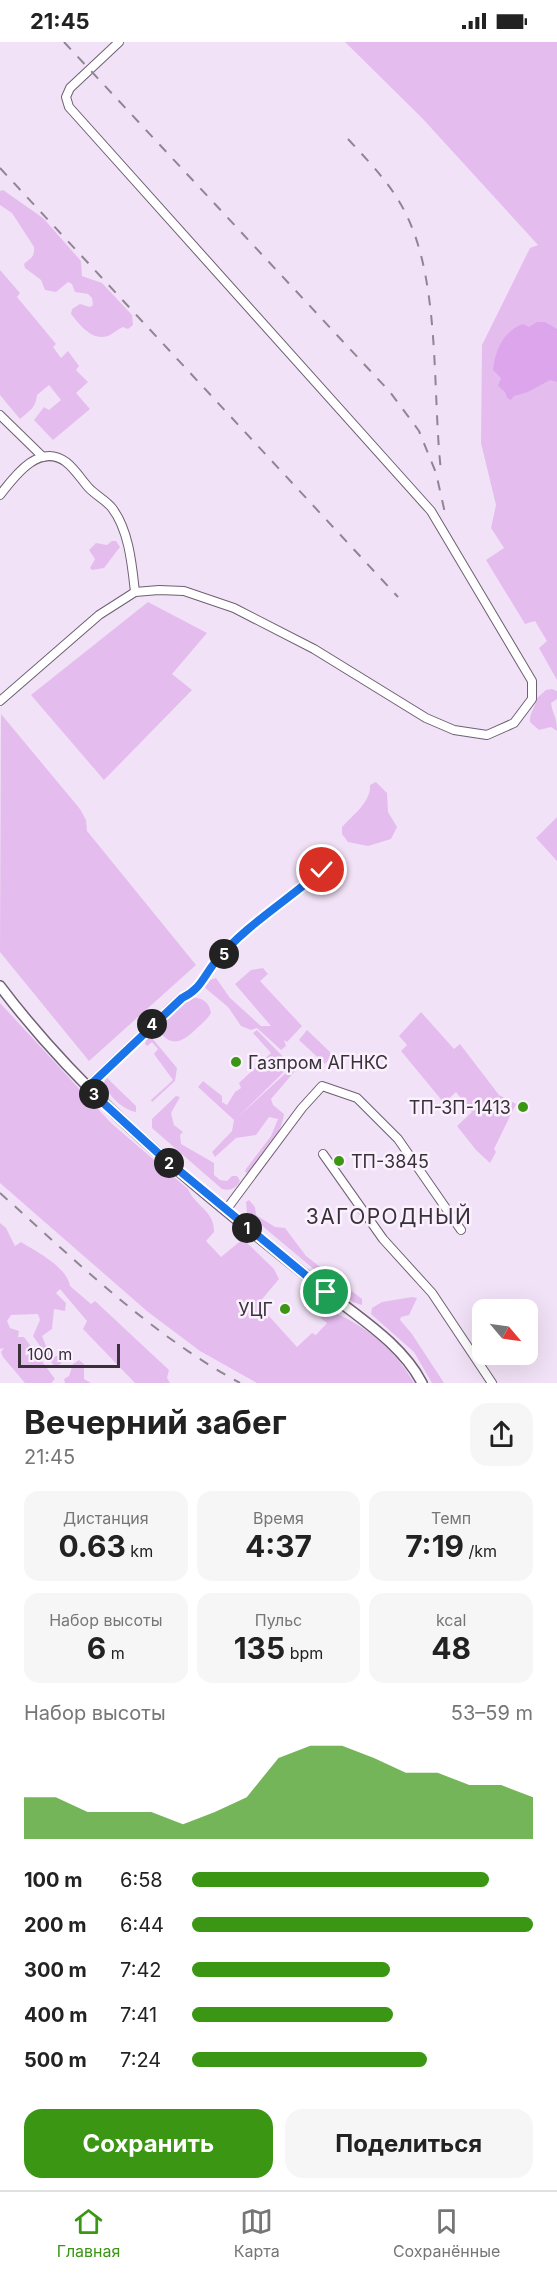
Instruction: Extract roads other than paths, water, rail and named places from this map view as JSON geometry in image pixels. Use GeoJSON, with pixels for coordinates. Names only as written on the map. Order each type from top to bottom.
{"type":"FeatureCollection","features":[{"type":"Feature","properties":{"kind":"main road"},"geometry":{"type":"LineString","coordinates":[[0,986],[87,1088],[158,1153],[379,1333],[409,1361],[422,1383]]}},
{"type":"Feature","properties":{"kind":"street"},"geometry":{"type":"LineString","coordinates":[[0,701],[99,615],[135,592],[184,591],[234,608],[314,649],[426,718],[454,730],[487,735],[497,733],[520,718],[532,699],[532,681],[432,511],[69,107],[66,97],[70,88],[119,42]]}},
{"type":"Feature","properties":{"kind":"street"},"geometry":{"type":"LineString","coordinates":[[0,415],[43,457]]}},
{"type":"Feature","properties":{"kind":"street"},"geometry":{"type":"LineString","coordinates":[[0,495],[21,468],[43,457],[56,458],[65,462],[92,491],[111,506],[124,532],[135,592]]}},
{"type":"Feature","properties":{"kind":"street"},"geometry":{"type":"LineString","coordinates":[[87,1088],[182,998],[194,992],[216,961],[256,922],[322,870]]}},
{"type":"Feature","properties":{"kind":"street"},"geometry":{"type":"LineString","coordinates":[[226,1210],[302,1108],[322,1086],[357,1098],[398,1139],[461,1230]]}},
{"type":"Feature","properties":{"kind":"street"},"geometry":{"type":"LineString","coordinates":[[323,1154],[383,1239],[432,1293],[492,1383]]}},
{"type":"Feature","properties":{"kind":"railway"},"geometry":{"type":"LineString","coordinates":[[64,42],[390,392],[419,431],[436,473],[445,513]]}},
{"type":"Feature","properties":{"kind":"railway"},"geometry":{"type":"LineString","coordinates":[[348,139],[393,192],[417,240],[430,304],[441,471]]}},
{"type":"Feature","properties":{"kind":"railway"},"geometry":{"type":"LineString","coordinates":[[0,168],[398,597]]}},
{"type":"Feature","properties":{"kind":"railway"},"geometry":{"type":"LineString","coordinates":[[0,1193],[145,1319],[207,1364],[240,1383]]}},
{"type":"Feature","properties":{"kind":"place","name":"Газпром АГНКС"},"geometry":{"type":"Point","coordinates":[236,1062]}},
{"type":"Feature","properties":{"kind":"place","name":"ТП-ЗП-1413"},"geometry":{"type":"Point","coordinates":[523,1107]}},
{"type":"Feature","properties":{"kind":"place","name":"ТП-3845"},"geometry":{"type":"Point","coordinates":[339,1161]}},
{"type":"Feature","properties":{"kind":"place","name":"УЦГ"},"geometry":{"type":"Point","coordinates":[285,1309]}},
{"type":"Feature","properties":{"kind":"district","name":"ЗАГОРОДНЫЙ"},"geometry":{"type":"Point","coordinates":[389,1216]}}]}
